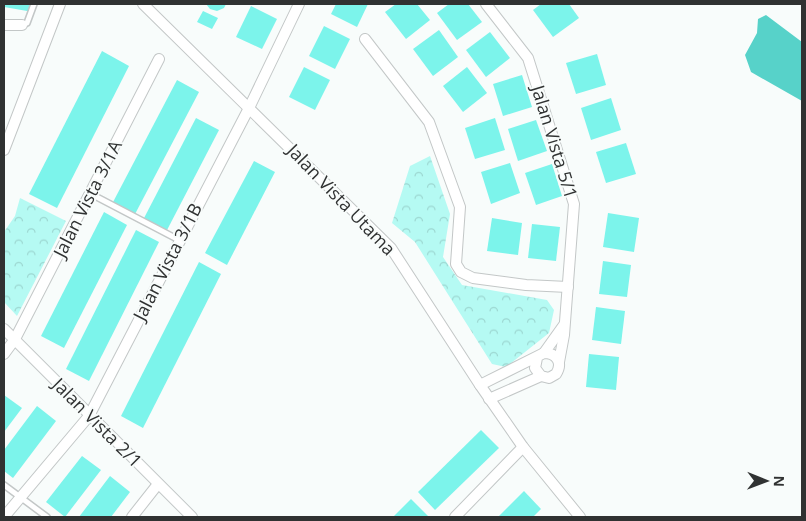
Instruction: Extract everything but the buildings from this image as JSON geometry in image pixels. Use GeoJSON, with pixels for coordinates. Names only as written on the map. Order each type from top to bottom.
{"type":"FeatureCollection","features":[{"type":"Feature","properties":{"kind":"street"},"geometry":{"type":"LineString","coordinates":[[4,150],[60,4]]}},
{"type":"Feature","properties":{"kind":"street","name":"Jalan Vista Utama"},"geometry":{"type":"LineString","coordinates":[[143,4],[391,248],[489,399],[523,447],[580,517]]}},
{"type":"Feature","properties":{"kind":"street","name":"Jalan Vista 3/1B"},"geometry":{"type":"LineString","coordinates":[[4,517],[89,416],[249,108],[299,4]]}},
{"type":"Feature","properties":{"kind":"street","name":"Jalan Vista 5/1"},"geometry":{"type":"LineString","coordinates":[[486,4],[528,58],[574,204],[568,288],[559,362]]}},
{"type":"Feature","properties":{"kind":"street"},"geometry":{"type":"LineString","coordinates":[[4,25],[22,25]]}},
{"type":"Feature","properties":{"kind":"street"},"geometry":{"type":"LineString","coordinates":[[365,39],[429,122],[460,207],[456,264],[461,272],[473,278],[568,288]]}},
{"type":"Feature","properties":{"kind":"street","name":"Jalan Vista 3/1A"},"geometry":{"type":"LineString","coordinates":[[4,354],[15,339],[91,194],[159,58]]}},
{"type":"Feature","properties":{"kind":"street","name":"Jalan Vista 5/1"},"geometry":{"type":"LineString","coordinates":[[540,356],[564,325]]}},
{"type":"Feature","properties":{"kind":"street","name":"Jalan Vista 2/1"},"geometry":{"type":"LineString","coordinates":[[4,329],[192,517]]}},
{"type":"Feature","properties":{"kind":"street"},"geometry":{"type":"LineString","coordinates":[[480,385],[540,356],[553,355],[559,362],[556,374],[549,378],[541,376],[489,399]]}},
{"type":"Feature","properties":{"kind":"street"},"geometry":{"type":"LineString","coordinates":[[540,356],[535,368],[541,376]]}},
{"type":"Feature","properties":{"kind":"street"},"geometry":{"type":"LineString","coordinates":[[455,517],[523,447]]}},
{"type":"Feature","properties":{"kind":"street"},"geometry":{"type":"LineString","coordinates":[[132,517],[158,484]]}},
{"type":"Feature","properties":{"kind":"lane"},"geometry":{"type":"LineString","coordinates":[[22,25],[27,23],[34,4]]}},
{"type":"Feature","properties":{"kind":"lane"},"geometry":{"type":"LineString","coordinates":[[91,194],[180,240]]}},
{"type":"Feature","properties":{"kind":"lane"},"geometry":{"type":"LineString","coordinates":[[4,486],[47,517]]}},
{"type":"Feature","properties":{"kind":"green space"},"geometry":{"type":"Polygon","coordinates":[[[430,156],[450,214],[443,257],[462,285],[547,300],[554,310],[549,333],[506,367],[492,364],[415,242],[392,223],[410,166],[430,156]]]}},
{"type":"Feature","properties":{"kind":"green space"},"geometry":{"type":"Polygon","coordinates":[[[20,198],[66,221],[17,316],[4,302],[4,232],[15,216],[20,198]]]}},
{"type":"Feature","properties":{"kind":"shaded area"},"geometry":{"type":"Polygon","coordinates":[[[766,15],[802,42],[802,101],[751,72],[745,55],[757,33],[758,19],[766,15]]]}}]}
